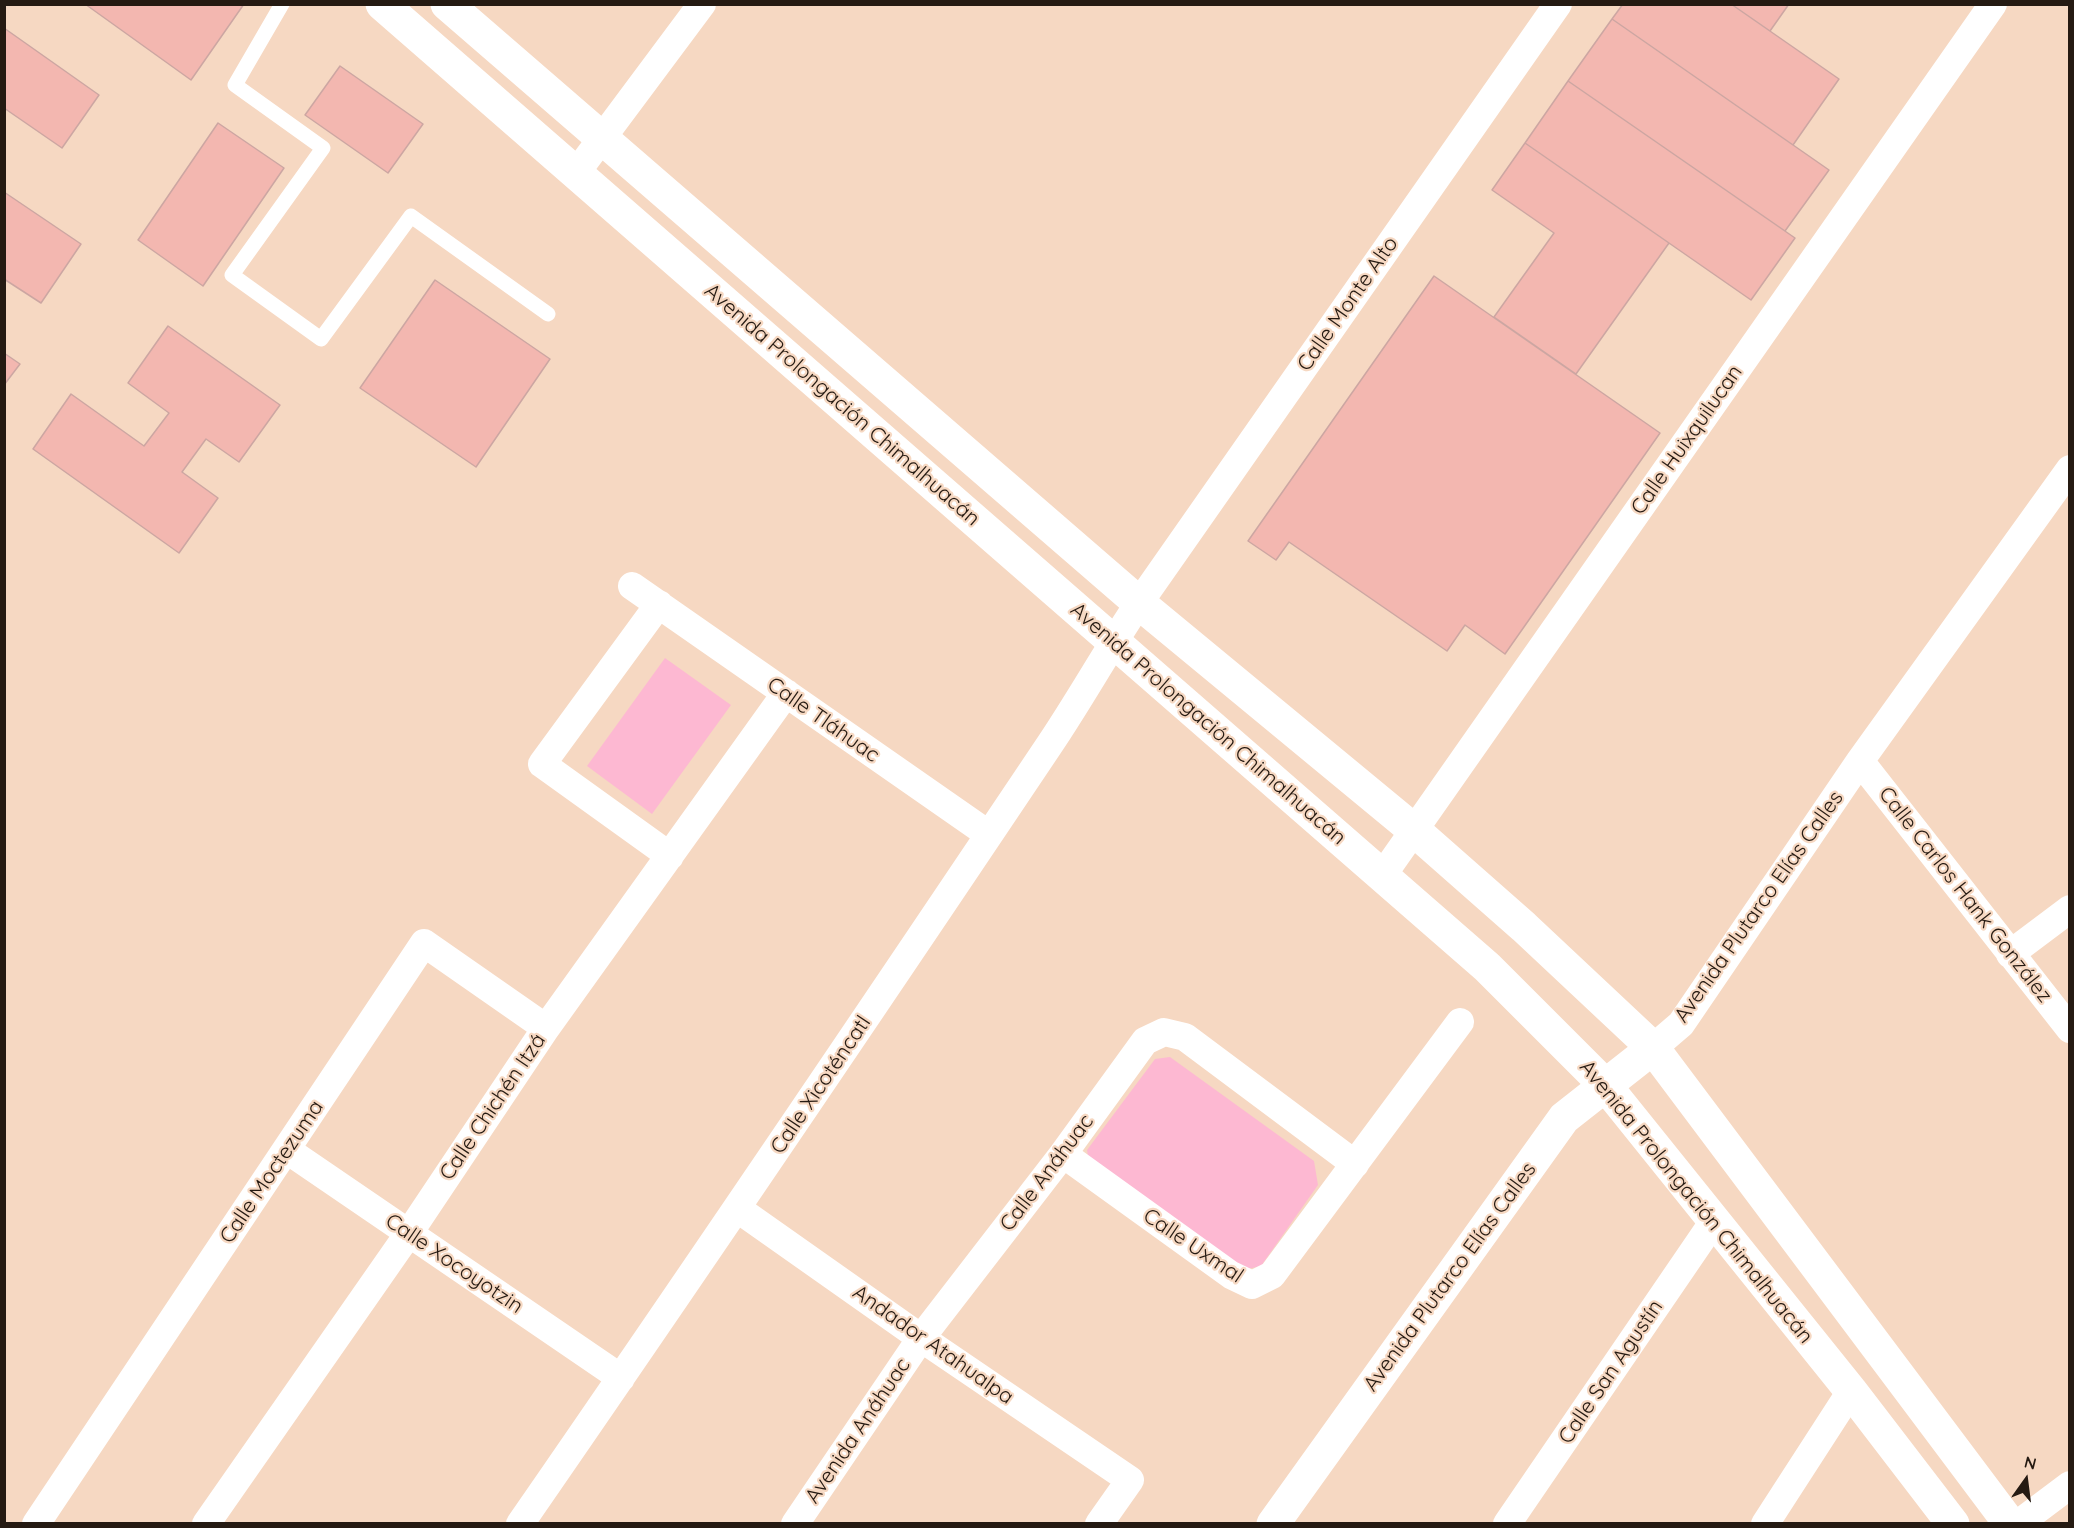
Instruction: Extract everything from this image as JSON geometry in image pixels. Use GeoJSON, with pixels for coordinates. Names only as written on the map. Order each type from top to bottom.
{"type":"FeatureCollection","features":[{"type":"Feature","properties":{"kind":"street","name":"Avenida Prolongación Chimalhuacán"},"geometry":{"type":"LineString","coordinates":[[382,4],[1487,968],[1605,1085],[1851,1391],[1953,1524]]}},
{"type":"Feature","properties":{"kind":"street","name":"Avenida Prolongación Chimalhuacán"},"geometry":{"type":"LineString","coordinates":[[447,4],[1139,603],[1414,831],[1524,927],[1653,1048],[2010,1524]]}},
{"type":"Feature","properties":{"kind":"street"},"geometry":{"type":"LineString","coordinates":[[576,173],[702,4]]}},
{"type":"Feature","properties":{"kind":"street","name":"Calle Monte Alto"},"geometry":{"type":"LineString","coordinates":[[1113,641],[1558,4]]}},
{"type":"Feature","properties":{"kind":"street","name":"Calle Huixquilucan"},"geometry":{"type":"LineString","coordinates":[[1382,876],[1993,4]]}},
{"type":"Feature","properties":{"kind":"street","name":"Avenida Plutarco Elías Calles"},"geometry":{"type":"LineString","coordinates":[[1273,1524],[1564,1118],[1681,1024],[1860,761],[2068,477]]}},
{"type":"Feature","properties":{"kind":"street","name":"Calle Tláhuac"},"geometry":{"type":"LineString","coordinates":[[632,586],[988,834]]}},
{"type":"Feature","properties":{"kind":"street"},"geometry":{"type":"LineString","coordinates":[[659,604],[542,764],[670,856]]}},
{"type":"Feature","properties":{"kind":"street","name":"Calle Xicoténcatl"},"geometry":{"type":"LineString","coordinates":[[520,1524],[738,1209],[1052,741],[1113,641]]}},
{"type":"Feature","properties":{"kind":"street","name":"Calle Chichén Itzá"},"geometry":{"type":"LineString","coordinates":[[206,1524],[409,1233],[546,1028],[786,693]]}},
{"type":"Feature","properties":{"kind":"street","name":"Calle Carlos Hank González"},"geometry":{"type":"LineString","coordinates":[[1860,761],[2070,1029]]}},
{"type":"Feature","properties":{"kind":"street"},"geometry":{"type":"LineString","coordinates":[[2010,954],[2070,909]]}},
{"type":"Feature","properties":{"kind":"street","name":"Calle Moctezuma"},"geometry":{"type":"LineString","coordinates":[[41,1522],[424,943],[546,1028]]}},
{"type":"Feature","properties":{"kind":"street","name":"Calle Uxmal"},"geometry":{"type":"LineString","coordinates":[[1063,1154],[1231,1275],[1252,1285],[1272,1275],[1460,1022]]}},
{"type":"Feature","properties":{"kind":"street","name":"Calle Anáhuac"},"geometry":{"type":"LineString","coordinates":[[921,1338],[1063,1154],[1144,1041],[1164,1032],[1185,1037],[1355,1164]]}},
{"type":"Feature","properties":{"kind":"street","name":"Calle Xocoyotzin"},"geometry":{"type":"LineString","coordinates":[[287,1150],[621,1378]]}},
{"type":"Feature","properties":{"kind":"street","name":"Andador Atahualpa"},"geometry":{"type":"LineString","coordinates":[[738,1209],[921,1338],[1130,1480],[1100,1524]]}},
{"type":"Feature","properties":{"kind":"street","name":"Calle San Agustín"},"geometry":{"type":"LineString","coordinates":[[1507,1524],[1714,1221]]}},
{"type":"Feature","properties":{"kind":"street","name":"Avenida Anáhuac"},"geometry":{"type":"LineString","coordinates":[[795,1524],[921,1338]]}},
{"type":"Feature","properties":{"kind":"street"},"geometry":{"type":"LineString","coordinates":[[1765,1524],[1851,1391]]}},
{"type":"Feature","properties":{"kind":"street"},"geometry":{"type":"LineString","coordinates":[[2018,1524],[2070,1485]]}},
{"type":"Feature","properties":{"kind":"lane"},"geometry":{"type":"LineString","coordinates":[[282,4],[235,85],[323,148],[232,275],[321,339],[411,216],[548,314]]}},
{"type":"Feature","properties":{"kind":"shaded area"},"geometry":{"type":"Polygon","coordinates":[[[665,658],[731,705],[652,814],[587,766],[665,658]]]}},
{"type":"Feature","properties":{"kind":"shaded area"},"geometry":{"type":"Polygon","coordinates":[[[1170,1057],[1314,1161],[1318,1185],[1261,1266],[1234,1272],[1090,1168],[1087,1150],[1155,1059],[1170,1057]]]}},
{"type":"Feature","properties":{"kind":"building"},"geometry":{"type":"Polygon","coordinates":[[[85,4],[244,4],[191,80],[85,4]]]}},
{"type":"Feature","properties":{"kind":"building"},"geometry":{"type":"Polygon","coordinates":[[[1623,4],[1731,4],[1839,79],[1793,145],[1612,19],[1623,4]]]}},
{"type":"Feature","properties":{"kind":"building"},"geometry":{"type":"Polygon","coordinates":[[[1731,4],[1789,4],[1770,31],[1731,4]]]}},
{"type":"Feature","properties":{"kind":"building"},"geometry":{"type":"Polygon","coordinates":[[[1612,19],[1829,170],[1785,231],[1568,81],[1612,19]]]}},
{"type":"Feature","properties":{"kind":"building"},"geometry":{"type":"Polygon","coordinates":[[[4,28],[99,95],[62,148],[4,108],[4,28]]]}},
{"type":"Feature","properties":{"kind":"building"},"geometry":{"type":"Polygon","coordinates":[[[340,66],[423,124],[388,173],[305,115],[340,66]]]}},
{"type":"Feature","properties":{"kind":"building"},"geometry":{"type":"Polygon","coordinates":[[[1568,81],[1795,238],[1751,300],[1525,143],[1568,81]]]}},
{"type":"Feature","properties":{"kind":"building"},"geometry":{"type":"Polygon","coordinates":[[[218,123],[284,168],[203,286],[138,240],[218,123]]]}},
{"type":"Feature","properties":{"kind":"building"},"geometry":{"type":"Polygon","coordinates":[[[1525,143],[1669,243],[1576,374],[1494,317],[1554,233],[1492,190],[1525,143]]]}},
{"type":"Feature","properties":{"kind":"building"},"geometry":{"type":"Polygon","coordinates":[[[4,192],[81,244],[41,303],[4,279],[4,192]]]}},
{"type":"Feature","properties":{"kind":"building"},"geometry":{"type":"Polygon","coordinates":[[[1434,276],[1660,433],[1505,654],[1465,625],[1447,651],[1289,542],[1276,560],[1248,541],[1434,276]]]}},
{"type":"Feature","properties":{"kind":"building"},"geometry":{"type":"Polygon","coordinates":[[[435,280],[550,359],[476,467],[360,388],[435,280]]]}},
{"type":"Feature","properties":{"kind":"building"},"geometry":{"type":"Polygon","coordinates":[[[168,326],[280,405],[239,462],[206,439],[182,472],[218,498],[179,553],[33,449],[71,394],[144,446],[169,413],[128,383],[168,326]]]}},
{"type":"Feature","properties":{"kind":"building"},"geometry":{"type":"Polygon","coordinates":[[[4,353],[20,364],[4,385],[4,353]]]}}]}
